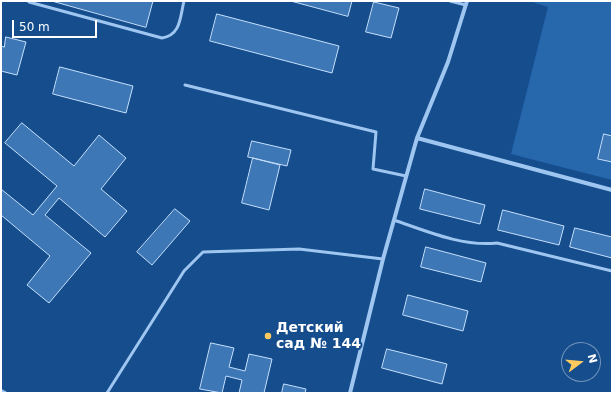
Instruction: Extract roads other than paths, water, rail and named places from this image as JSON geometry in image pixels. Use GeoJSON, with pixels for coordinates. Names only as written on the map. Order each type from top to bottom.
{"type":"FeatureCollection","features":[{"type":"Feature","properties":{"kind":"street"},"geometry":{"type":"LineString","coordinates":[[350,393],[383,259],[417,138],[448,62],[466,3]]}},
{"type":"Feature","properties":{"kind":"street"},"geometry":{"type":"LineString","coordinates":[[417,138],[612,190]]}},
{"type":"Feature","properties":{"kind":"street"},"geometry":{"type":"LineString","coordinates":[[1,391],[5,393]]}},
{"type":"Feature","properties":{"kind":"lane"},"geometry":{"type":"LineString","coordinates":[[29,2],[162,38],[171,36],[177,30],[184,1]]}},
{"type":"Feature","properties":{"kind":"lane"},"geometry":{"type":"LineString","coordinates":[[450,1],[466,3]]}},
{"type":"Feature","properties":{"kind":"lane"},"geometry":{"type":"LineString","coordinates":[[185,84],[376,132],[373,169],[406,176]]}},
{"type":"Feature","properties":{"kind":"lane"},"geometry":{"type":"LineString","coordinates":[[394,220],[436,235],[482,245],[497,243],[612,271]]}},
{"type":"Feature","properties":{"kind":"lane"},"geometry":{"type":"LineString","coordinates":[[107,393],[184,271],[203,252],[299,249],[383,259]]}},
{"type":"Feature","properties":{"kind":"place","name":"Детский сад № 144"},"geometry":{"type":"Point","coordinates":[268,336]}}]}
